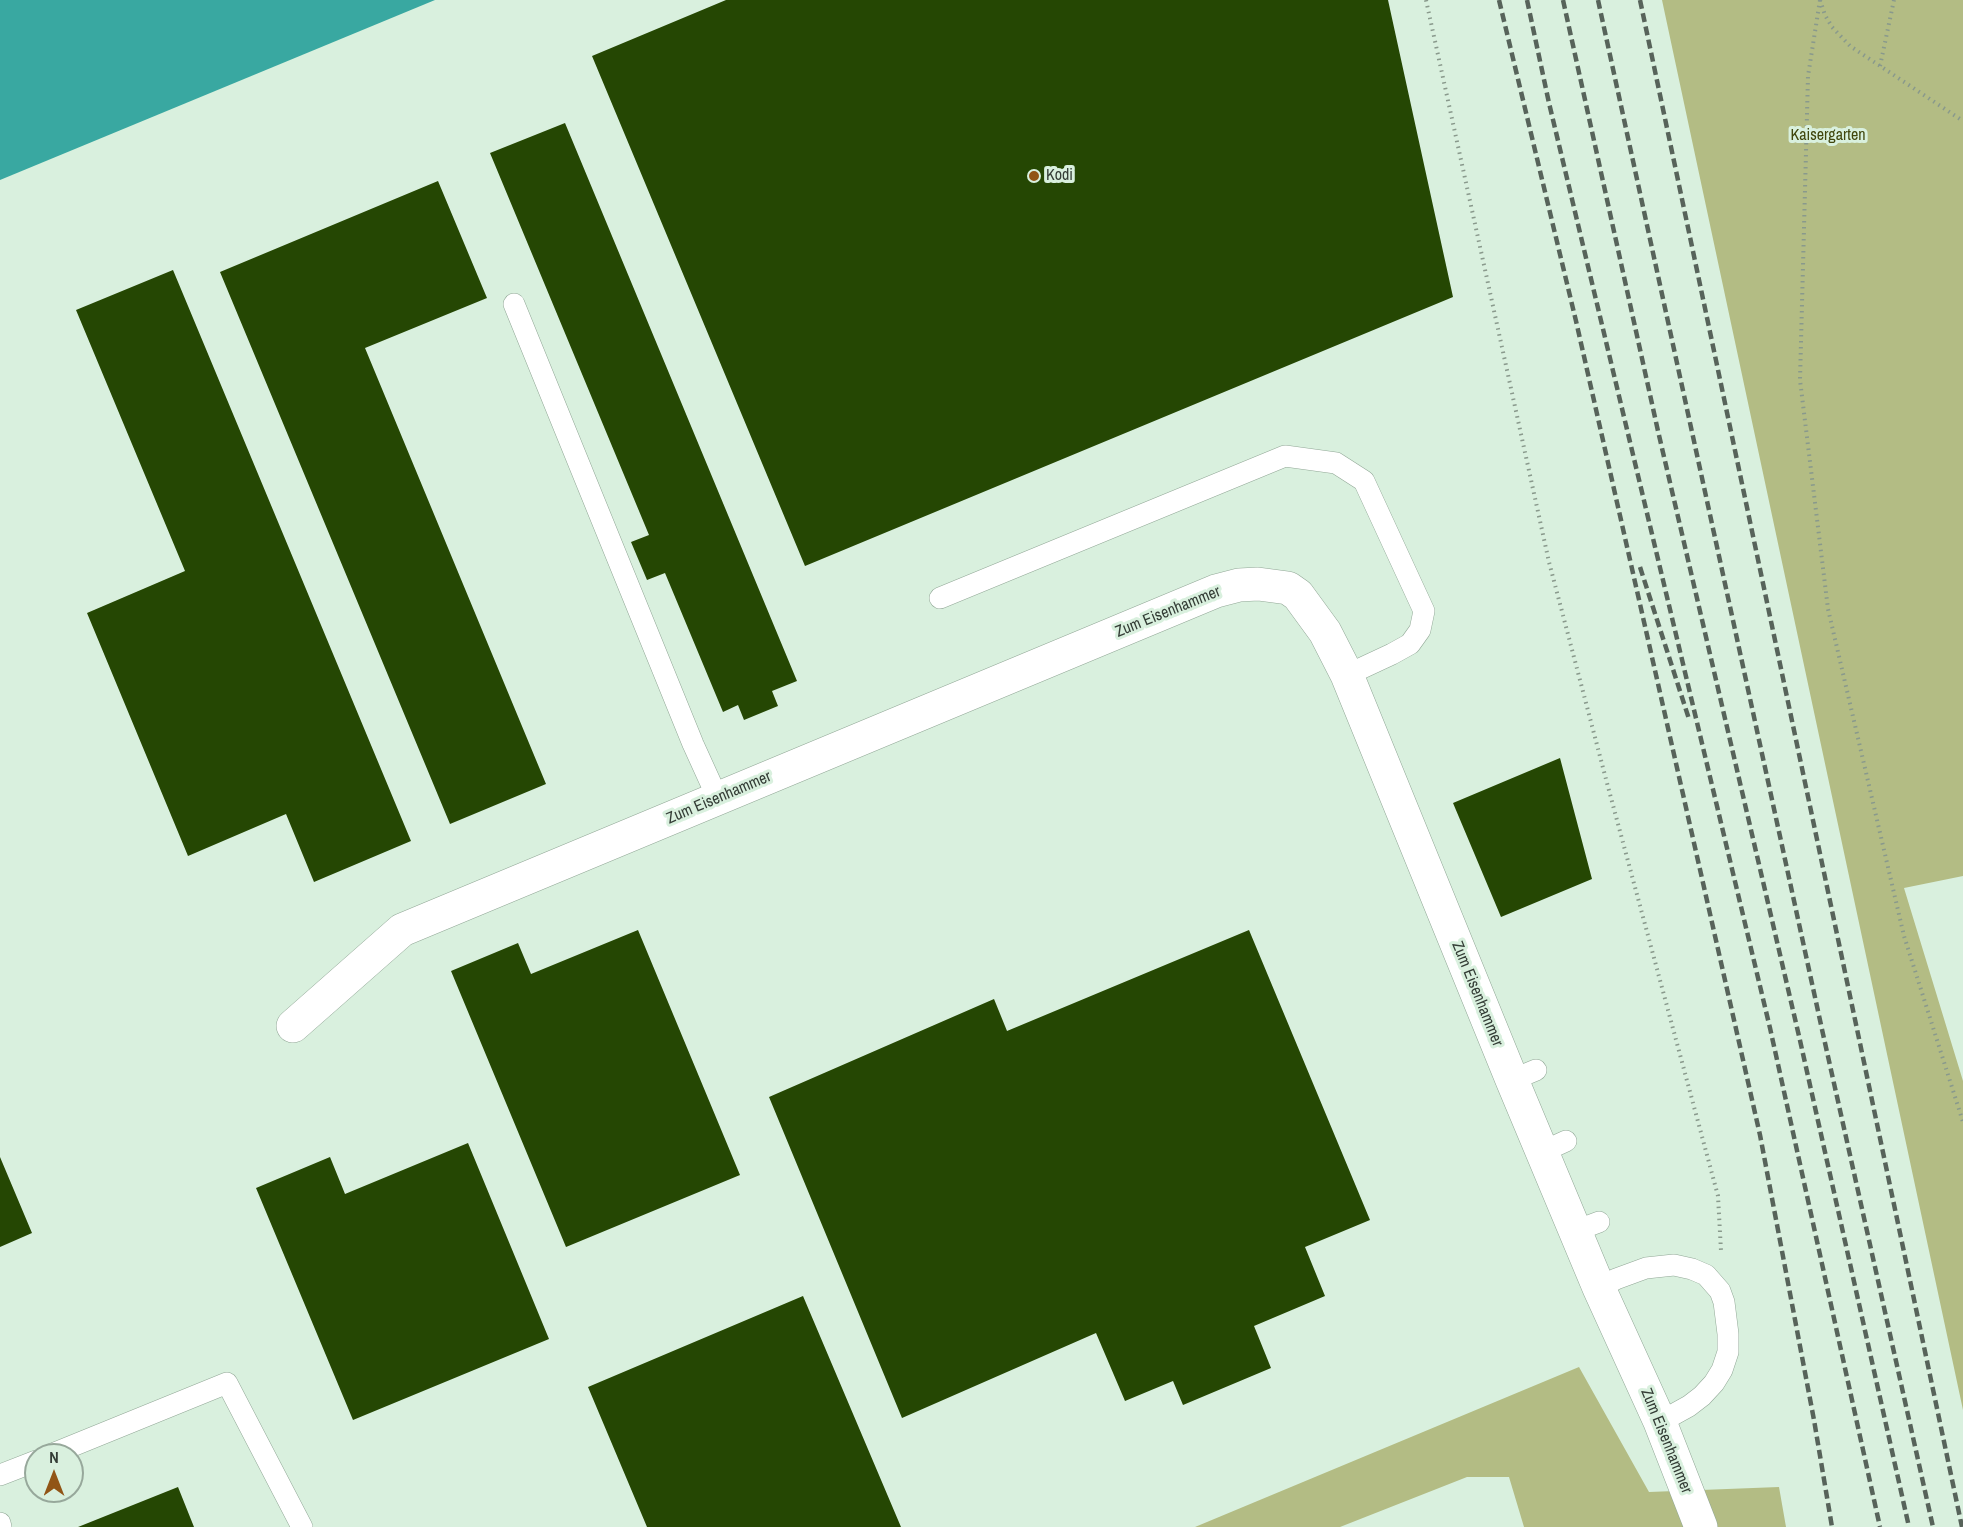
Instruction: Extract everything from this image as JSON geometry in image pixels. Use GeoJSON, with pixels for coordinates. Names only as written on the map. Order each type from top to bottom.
{"type":"FeatureCollection","features":[{"type":"Feature","properties":{"kind":"street","name":"Zum Eisenhammer"},"geometry":{"type":"LineString","coordinates":[[293,1026],[402,930],[1216,591],[1239,585],[1258,584],[1288,588],[1298,595],[1325,632],[1347,675],[1524,1075],[1587,1226],[1599,1288],[1660,1422],[1701,1527]]}},
{"type":"Feature","properties":{"kind":"lane"},"geometry":{"type":"LineString","coordinates":[[513,304],[693,744],[718,799]]}},
{"type":"Feature","properties":{"kind":"lane"},"geometry":{"type":"LineString","coordinates":[[940,598],[1285,456],[1336,463],[1364,481],[1424,611],[1420,630],[1410,644],[1347,675]]}},
{"type":"Feature","properties":{"kind":"lane"},"geometry":{"type":"LineString","coordinates":[[1599,1288],[1646,1268],[1674,1265],[1706,1275],[1720,1291],[1724,1302],[1728,1334],[1728,1352],[1722,1370],[1702,1396],[1660,1422]]}},
{"type":"Feature","properties":{"kind":"lane"},"geometry":{"type":"LineString","coordinates":[[80,1443],[227,1383],[302,1527]]}},
{"type":"Feature","properties":{"kind":"lane"},"geometry":{"type":"LineString","coordinates":[[0,1475],[24,1466]]}},
{"type":"Feature","properties":{"kind":"path"},"geometry":{"type":"LineString","coordinates":[[1426,0],[1549,562],[1718,1196],[1721,1250],[1706,1275]]}},
{"type":"Feature","properties":{"kind":"path"},"geometry":{"type":"LineString","coordinates":[[1820,0],[1825,15],[1841,38],[1880,67],[1963,121]]}},
{"type":"Feature","properties":{"kind":"path"},"geometry":{"type":"LineString","coordinates":[[1820,0],[1808,76],[1800,380],[1828,609],[1904,936],[1963,1122]]}},
{"type":"Feature","properties":{"kind":"path"},"geometry":{"type":"LineString","coordinates":[[1880,67],[1894,0]]}},
{"type":"Feature","properties":{"kind":"green space","name":"Kaisergarten"},"geometry":{"type":"Polygon","coordinates":[[[1662,0],[1963,0],[1963,876],[1904,888],[1963,1081],[1963,1410],[1662,0]]]}},
{"type":"Feature","properties":{"kind":"green space"},"geometry":{"type":"Polygon","coordinates":[[[1579,1367],[1649,1492],[1779,1487],[1786,1527],[1524,1527],[1509,1477],[1467,1477],[1340,1527],[1195,1527],[1579,1367]]]}},
{"type":"Feature","properties":{"kind":"water"},"geometry":{"type":"Polygon","coordinates":[[[0,0],[435,0],[0,180],[0,0]]]}},
{"type":"Feature","properties":{"kind":"building","name":"Kodi"},"geometry":{"type":"Polygon","coordinates":[[[726,0],[1388,0],[1453,297],[805,566],[592,56],[726,0]]]}},
{"type":"Feature","properties":{"kind":"building"},"geometry":{"type":"Polygon","coordinates":[[[565,123],[797,681],[772,691],[778,706],[744,720],[738,705],[723,712],[665,573],[647,580],[631,542],[649,535],[490,153],[565,123]]]}},
{"type":"Feature","properties":{"kind":"building"},"geometry":{"type":"Polygon","coordinates":[[[438,181],[487,298],[365,348],[546,784],[450,824],[220,272],[438,181]]]}},
{"type":"Feature","properties":{"kind":"building"},"geometry":{"type":"Polygon","coordinates":[[[173,270],[411,841],[314,882],[286,814],[188,856],[87,613],[185,571],[76,310],[173,270]]]}},
{"type":"Feature","properties":{"kind":"building"},"geometry":{"type":"Polygon","coordinates":[[[1560,758],[1592,879],[1501,917],[1453,803],[1560,758]]]}},
{"type":"Feature","properties":{"kind":"building"},"geometry":{"type":"Polygon","coordinates":[[[638,930],[740,1175],[566,1247],[451,971],[518,943],[531,974],[638,930]]]}},
{"type":"Feature","properties":{"kind":"building"},"geometry":{"type":"Polygon","coordinates":[[[1249,930],[1370,1220],[1305,1247],[1325,1296],[1254,1326],[1271,1368],[1183,1405],[1173,1381],[1125,1401],[1096,1333],[902,1418],[769,1097],[994,999],[1007,1031],[1249,930]]]}},
{"type":"Feature","properties":{"kind":"building"},"geometry":{"type":"Polygon","coordinates":[[[468,1143],[549,1339],[353,1420],[256,1188],[330,1157],[345,1194],[468,1143]]]}},
{"type":"Feature","properties":{"kind":"building"},"geometry":{"type":"Polygon","coordinates":[[[0,1157],[32,1233],[0,1247],[0,1157]]]}},
{"type":"Feature","properties":{"kind":"building"},"geometry":{"type":"Polygon","coordinates":[[[803,1296],[901,1527],[647,1527],[588,1387],[803,1296]]]}},
{"type":"Feature","properties":{"kind":"building"},"geometry":{"type":"Polygon","coordinates":[[[178,1487],[194,1527],[78,1527],[178,1487]]]}},
{"type":"Feature","properties":{"kind":"railway"},"geometry":{"type":"LineString","coordinates":[[1499,0],[1576,321],[1760,1135],[1832,1527]]}},
{"type":"Feature","properties":{"kind":"railway"},"geometry":{"type":"LineString","coordinates":[[1527,0],[1549,103],[1770,1028],[1880,1527]]}},
{"type":"Feature","properties":{"kind":"railway"},"geometry":{"type":"LineString","coordinates":[[1563,0],[1658,431],[1799,1036],[1909,1527]]}},
{"type":"Feature","properties":{"kind":"railway"},"geometry":{"type":"LineString","coordinates":[[1598,0],[1823,1034],[1933,1527]]}},
{"type":"Feature","properties":{"kind":"railway"},"geometry":{"type":"LineString","coordinates":[[1640,0],[1962,1527]]}},
{"type":"Feature","properties":{"kind":"railway"},"geometry":{"type":"LineString","coordinates":[[1640,567],[1689,719]]}},
{"type":"Feature","properties":{"kind":"place","name":"Kodi"},"geometry":{"type":"Point","coordinates":[1034,176]}}]}
